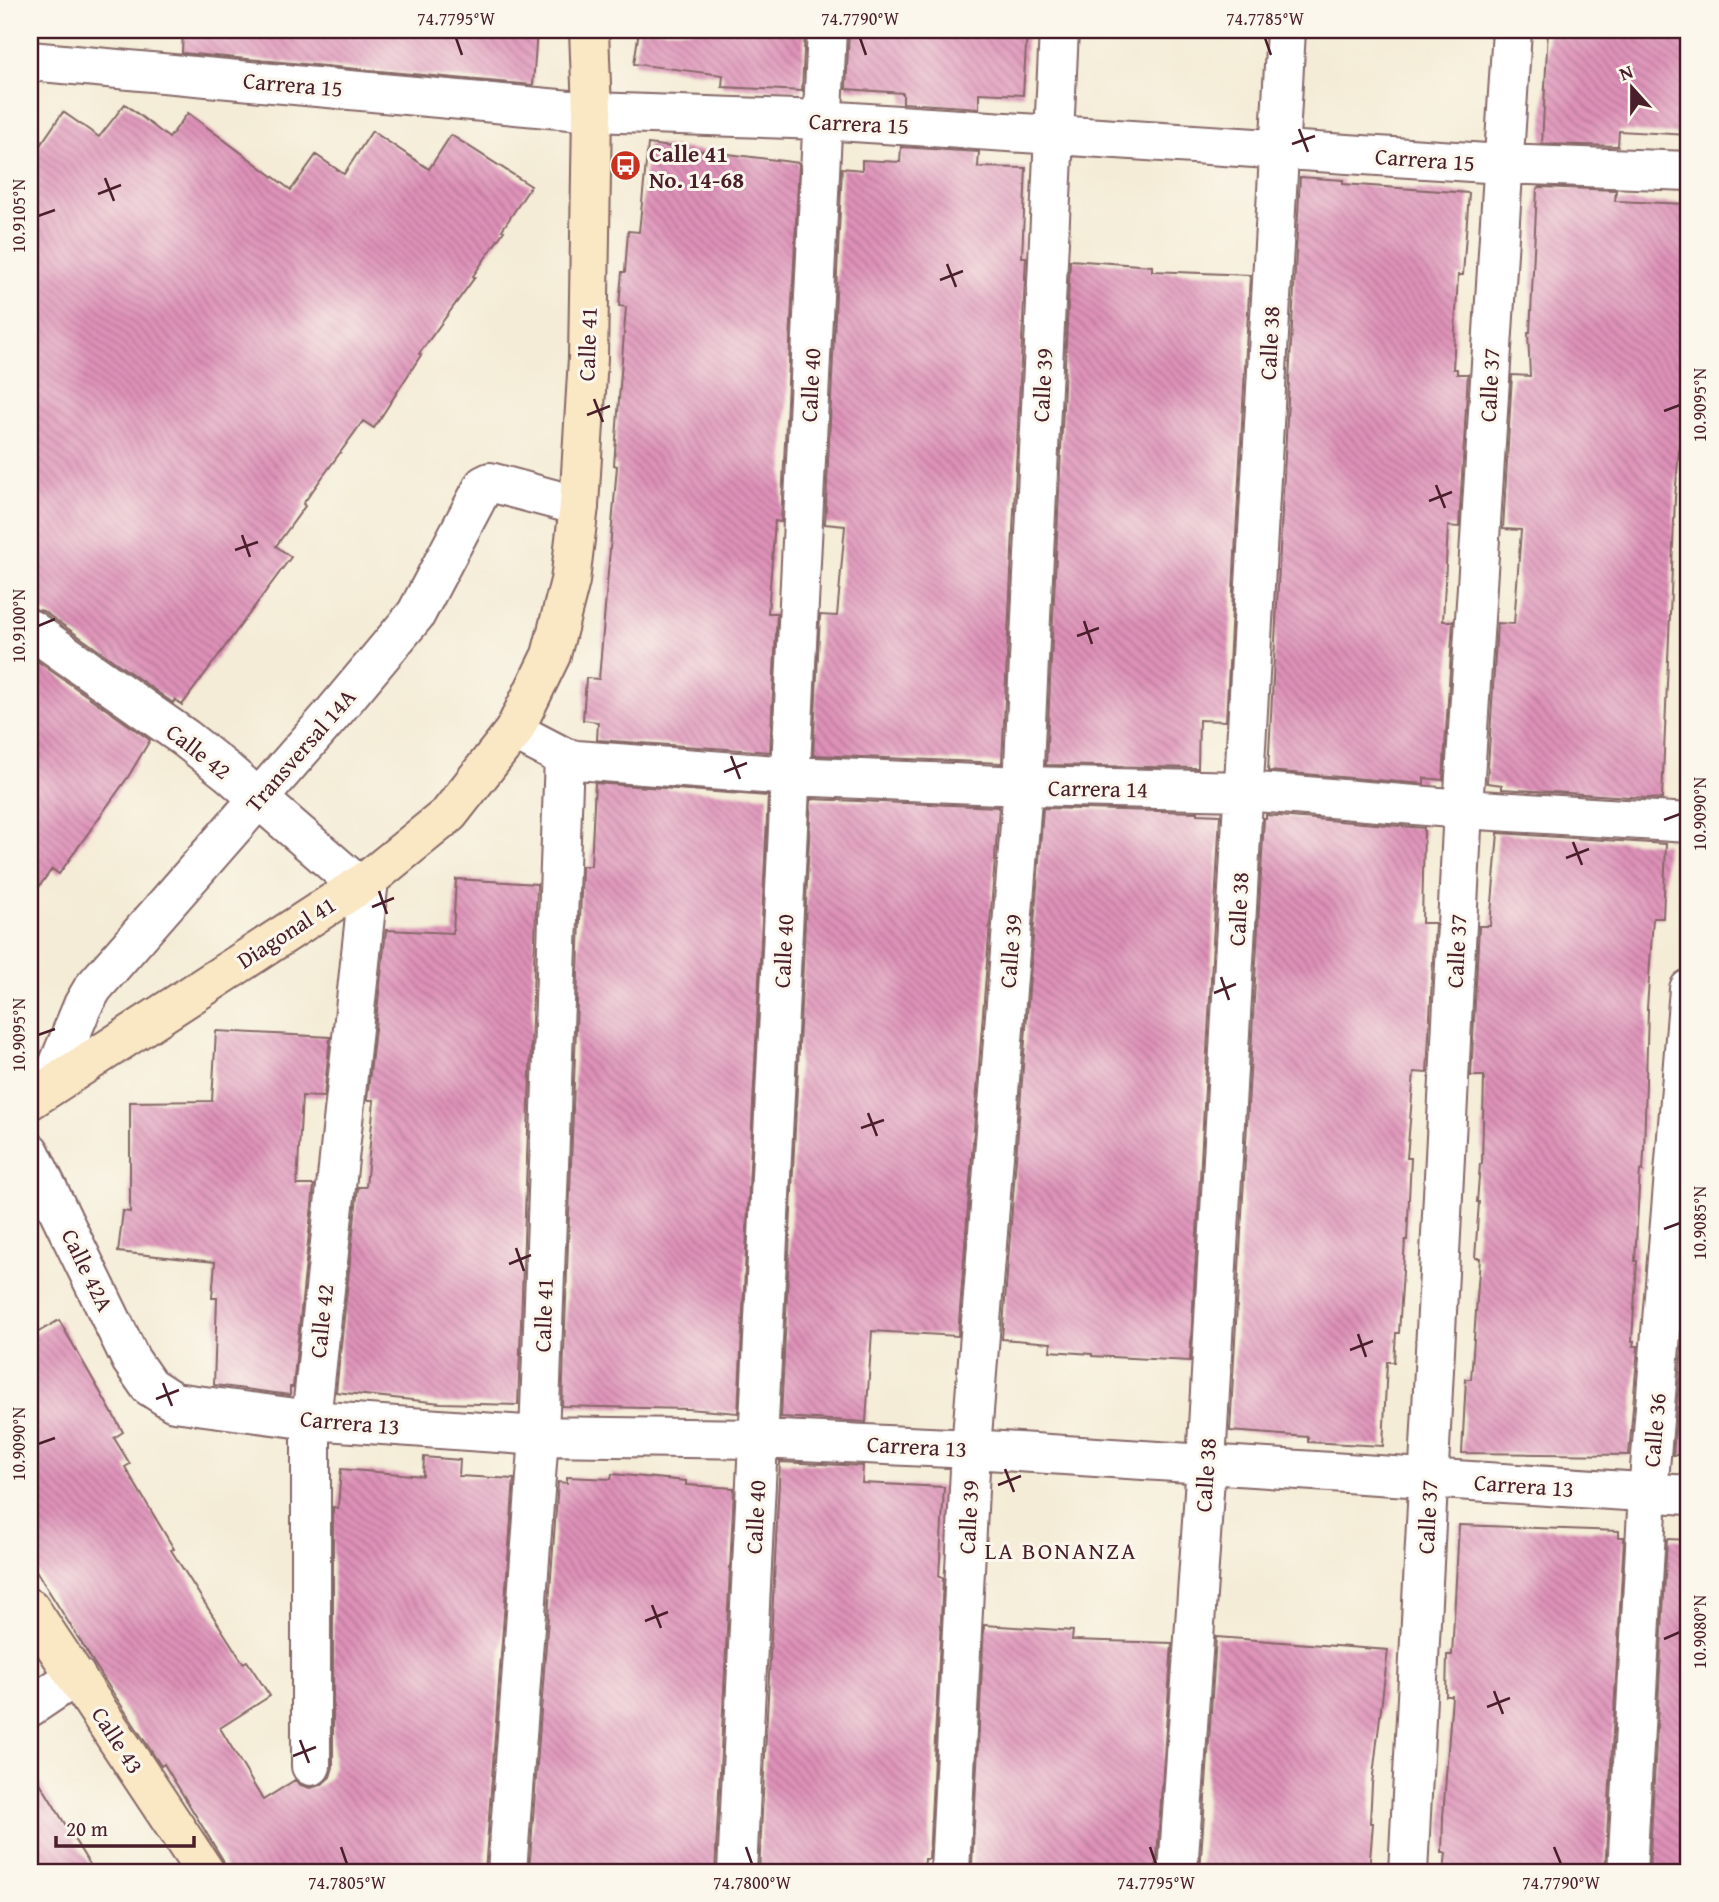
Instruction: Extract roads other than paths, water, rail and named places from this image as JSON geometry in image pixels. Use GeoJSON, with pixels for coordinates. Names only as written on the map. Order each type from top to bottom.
{"type":"FeatureCollection","features":[{"type":"Feature","properties":{"kind":"main road","name":"Calle 41"},"geometry":{"type":"LineString","coordinates":[[514,731],[551,655],[570,581],[579,506],[588,358],[592,112],[589,30]]}},
{"type":"Feature","properties":{"kind":"main road","name":"Diagonal 41"},"geometry":{"type":"LineString","coordinates":[[39,1093],[363,882],[449,814],[514,731]]}},
{"type":"Feature","properties":{"kind":"main road","name":"Calle 43"},"geometry":{"type":"LineString","coordinates":[[30,1608],[205,1872]]}},
{"type":"Feature","properties":{"kind":"street","name":"Calle 40"},"geometry":{"type":"LineString","coordinates":[[737,1872],[827,30]]}},
{"type":"Feature","properties":{"kind":"street","name":"Calle 39"},"geometry":{"type":"LineString","coordinates":[[950,1872],[971,1449],[1023,786],[1059,30]]}},
{"type":"Feature","properties":{"kind":"street","name":"Calle 38"},"geometry":{"type":"LineString","coordinates":[[1178,1872],[1206,1462],[1286,30]]}},
{"type":"Feature","properties":{"kind":"street","name":"Calle 37"},"geometry":{"type":"LineString","coordinates":[[1408,1872],[1463,809],[1512,30]]}},
{"type":"Feature","properties":{"kind":"street","name":"Carrera 15"},"geometry":{"type":"LineString","coordinates":[[30,61],[592,112],[822,120],[1502,164],[1689,171]]}},
{"type":"Feature","properties":{"kind":"street","name":"Transversal 14A"},"geometry":{"type":"LineString","coordinates":[[39,1093],[93,988],[416,614],[484,485],[490,482],[579,506]]}},
{"type":"Feature","properties":{"kind":"street","name":"Calle 42"},"geometry":{"type":"LineString","coordinates":[[30,629],[185,738],[363,882],[311,1420],[311,1766]]}},
{"type":"Feature","properties":{"kind":"street","name":"Carrera 14"},"geometry":{"type":"LineString","coordinates":[[514,731],[564,757],[576,760],[791,775],[1023,786],[1245,791],[1463,809],[1689,823]]}},
{"type":"Feature","properties":{"kind":"street","name":"Calle 41"},"geometry":{"type":"LineString","coordinates":[[508,1872],[538,1436],[564,757]]}},
{"type":"Feature","properties":{"kind":"street","name":"Calle 36"},"geometry":{"type":"LineString","coordinates":[[1627,1872],[1648,1493],[1689,989]]}},
{"type":"Feature","properties":{"kind":"street","name":"Calle 42A"},"geometry":{"type":"LineString","coordinates":[[30,1152],[131,1360],[149,1386]]}},
{"type":"Feature","properties":{"kind":"street","name":"Carrera 13"},"geometry":{"type":"LineString","coordinates":[[149,1386],[174,1402],[311,1420],[538,1436],[759,1439],[971,1449],[1689,1495]]}},
{"type":"Feature","properties":{"kind":"street"},"geometry":{"type":"LineString","coordinates":[[30,1707],[76,1676]]}},
{"type":"Feature","properties":{"kind":"place","name":"Calle 41 No. 14-68"},"geometry":{"type":"Point","coordinates":[626,166]}},
{"type":"Feature","properties":{"kind":"district","name":"LA BONANZA"},"geometry":{"type":"Point","coordinates":[1061,1550]}}]}
